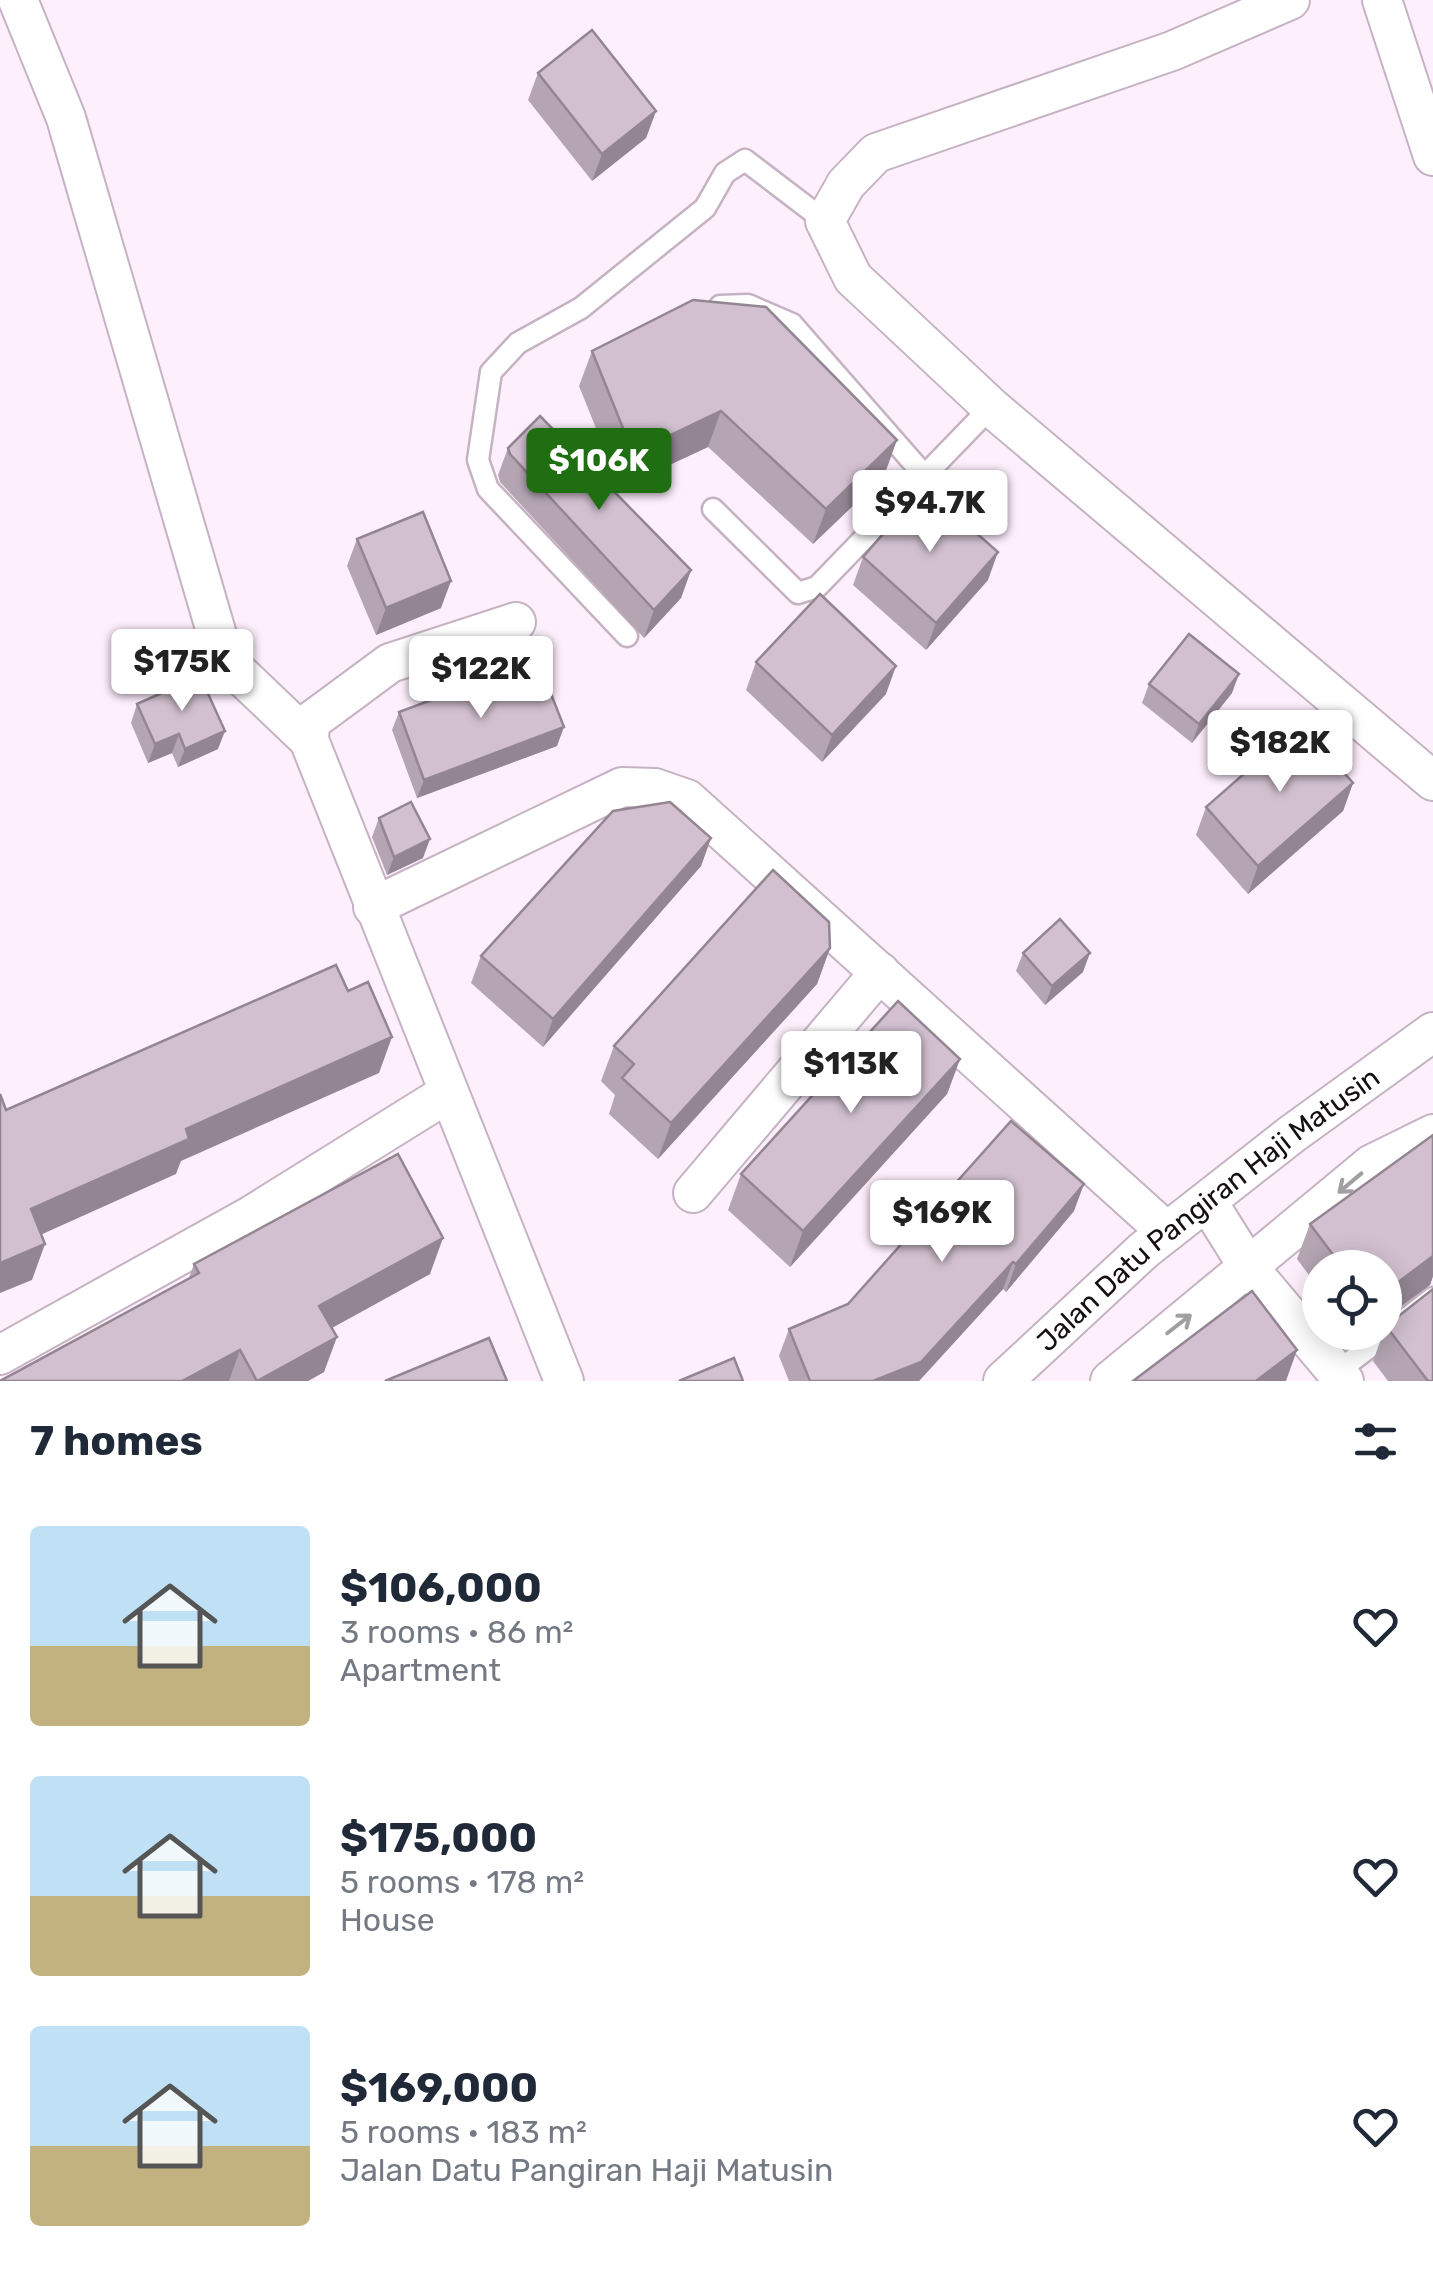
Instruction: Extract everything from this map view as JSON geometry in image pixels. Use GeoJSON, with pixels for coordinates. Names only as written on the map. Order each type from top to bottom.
{"type":"FeatureCollection","features":[{"type":"Feature","properties":{"kind":"street"},"geometry":{"type":"LineString","coordinates":[[18,0],[66,118],[224,659],[308,740],[319,758],[373,907],[564,1381]]}},
{"type":"Feature","properties":{"kind":"street"},"geometry":{"type":"LineString","coordinates":[[1290,0],[1172,51],[876,153],[846,184],[825,221],[853,278],[991,407],[1433,781]]}},
{"type":"Feature","properties":{"kind":"street"},"geometry":{"type":"LineString","coordinates":[[1382,0],[1433,156]]}},
{"type":"Feature","properties":{"kind":"street"},"geometry":{"type":"LineString","coordinates":[[308,740],[310,722],[390,664],[516,622]]}},
{"type":"Feature","properties":{"kind":"street"},"geometry":{"type":"LineString","coordinates":[[373,907],[622,787],[655,788],[687,798],[1167,1232]]}},
{"type":"Feature","properties":{"kind":"street"},"geometry":{"type":"LineString","coordinates":[[693,1192],[880,972]]}},
{"type":"Feature","properties":{"kind":"street","name":"Jalan Datu Pangiran Haji Matusin"},"geometry":{"type":"LineString","coordinates":[[1003,1381],[1167,1232],[1428,1038]]}},
{"type":"Feature","properties":{"kind":"street"},"geometry":{"type":"LineString","coordinates":[[0,1355],[252,1215],[448,1093]]}},
{"type":"Feature","properties":{"kind":"street"},"geometry":{"type":"LineString","coordinates":[[1110,1381],[1372,1164],[1433,1134]]}},
{"type":"Feature","properties":{"kind":"street"},"geometry":{"type":"LineString","coordinates":[[1206,1201],[1249,1268],[1340,1377]]}},
{"type":"Feature","properties":{"kind":"lane"},"geometry":{"type":"LineString","coordinates":[[627,636],[488,489],[478,460],[491,372],[518,343],[581,308],[705,208],[726,173],[745,160],[825,221]]}},
{"type":"Feature","properties":{"kind":"lane"},"geometry":{"type":"LineString","coordinates":[[689,308],[748,305],[792,324],[925,476]]}},
{"type":"Feature","properties":{"kind":"lane"},"geometry":{"type":"LineString","coordinates":[[713,509],[798,594],[817,588],[991,407]]}},
{"type":"Feature","properties":{"kind":"lane"},"geometry":{"type":"LineString","coordinates":[[1340,1377],[1433,1298]]}},
{"type":"Feature","properties":{"kind":"building"},"geometry":{"type":"Polygon","coordinates":[[[592,30],[656,111],[602,154],[538,73],[592,30]]]}},
{"type":"Feature","properties":{"kind":"building"},"geometry":{"type":"Polygon","coordinates":[[[693,300],[766,307],[897,440],[826,509],[721,411],[633,453],[592,351],[693,300]]]}},
{"type":"Feature","properties":{"kind":"building"},"geometry":{"type":"Polygon","coordinates":[[[540,416],[691,570],[654,610],[510,454],[508,448],[540,416]]]}},
{"type":"Feature","properties":{"kind":"building"},"geometry":{"type":"Polygon","coordinates":[[[924,487],[998,552],[936,623],[863,557],[924,487]]]}},
{"type":"Feature","properties":{"kind":"building"},"geometry":{"type":"Polygon","coordinates":[[[423,512],[451,581],[386,608],[357,539],[423,512]]]}},
{"type":"Feature","properties":{"kind":"building"},"geometry":{"type":"Polygon","coordinates":[[[820,594],[896,666],[832,735],[756,662],[820,594]]]}},
{"type":"Feature","properties":{"kind":"building"},"geometry":{"type":"Polygon","coordinates":[[[1189,634],[1239,674],[1199,724],[1149,684],[1189,634]]]}},
{"type":"Feature","properties":{"kind":"building"},"geometry":{"type":"Polygon","coordinates":[[[539,663],[564,727],[424,780],[399,712],[450,693],[452,697],[539,663]]]}},
{"type":"Feature","properties":{"kind":"building"},"geometry":{"type":"Polygon","coordinates":[[[200,676],[225,731],[185,749],[179,734],[155,744],[137,704],[200,676]]]}},
{"type":"Feature","properties":{"kind":"building"},"geometry":{"type":"Polygon","coordinates":[[[1301,724],[1353,783],[1258,866],[1206,807],[1301,724]]]}},
{"type":"Feature","properties":{"kind":"building"},"geometry":{"type":"Polygon","coordinates":[[[411,802],[430,839],[394,857],[379,818],[411,802]]]}},
{"type":"Feature","properties":{"kind":"building"},"geometry":{"type":"Polygon","coordinates":[[[670,802],[711,838],[553,1019],[481,956],[613,811],[670,802]]]}},
{"type":"Feature","properties":{"kind":"building"},"geometry":{"type":"Polygon","coordinates":[[[773,870],[829,922],[830,948],[671,1123],[622,1078],[634,1064],[614,1046],[773,870]]]}},
{"type":"Feature","properties":{"kind":"building"},"geometry":{"type":"Polygon","coordinates":[[[1060,919],[1090,953],[1052,986],[1023,953],[1060,919]]]}},
{"type":"Feature","properties":{"kind":"building"},"geometry":{"type":"Polygon","coordinates":[[[336,965],[348,991],[368,982],[392,1037],[186,1129],[189,1139],[31,1209],[45,1244],[0,1263],[0,1094],[6,1110],[336,965]]]}},
{"type":"Feature","properties":{"kind":"building"},"geometry":{"type":"Polygon","coordinates":[[[898,1001],[960,1059],[803,1231],[741,1174],[898,1001]]]}},
{"type":"Feature","properties":{"kind":"building"},"geometry":{"type":"Polygon","coordinates":[[[1011,1121],[1084,1184],[1016,1264],[1013,1262],[921,1362],[873,1381],[810,1381],[789,1329],[848,1304],[1011,1121]]]}},
{"type":"Feature","properties":{"kind":"building"},"geometry":{"type":"Polygon","coordinates":[[[1433,1135],[1433,1256],[1402,1279],[1402,1250],[1330,1250],[1310,1224],[1433,1135]]]}},
{"type":"Feature","properties":{"kind":"building"},"geometry":{"type":"Polygon","coordinates":[[[398,1154],[443,1238],[319,1306],[337,1337],[257,1381],[240,1350],[182,1381],[0,1381],[199,1273],[194,1264],[398,1154]]]}},
{"type":"Feature","properties":{"kind":"building"},"geometry":{"type":"Polygon","coordinates":[[[1433,1289],[1433,1381],[1428,1381],[1402,1347],[1402,1313],[1433,1289]]]}},
{"type":"Feature","properties":{"kind":"building"},"geometry":{"type":"Polygon","coordinates":[[[1252,1291],[1297,1350],[1256,1381],[1133,1381],[1252,1291]]]}},
{"type":"Feature","properties":{"kind":"building"},"geometry":{"type":"Polygon","coordinates":[[[489,1338],[507,1381],[385,1381],[489,1338]]]}},
{"type":"Feature","properties":{"kind":"building"},"geometry":{"type":"Polygon","coordinates":[[[734,1358],[743,1381],[679,1381],[734,1358]]]}}]}
